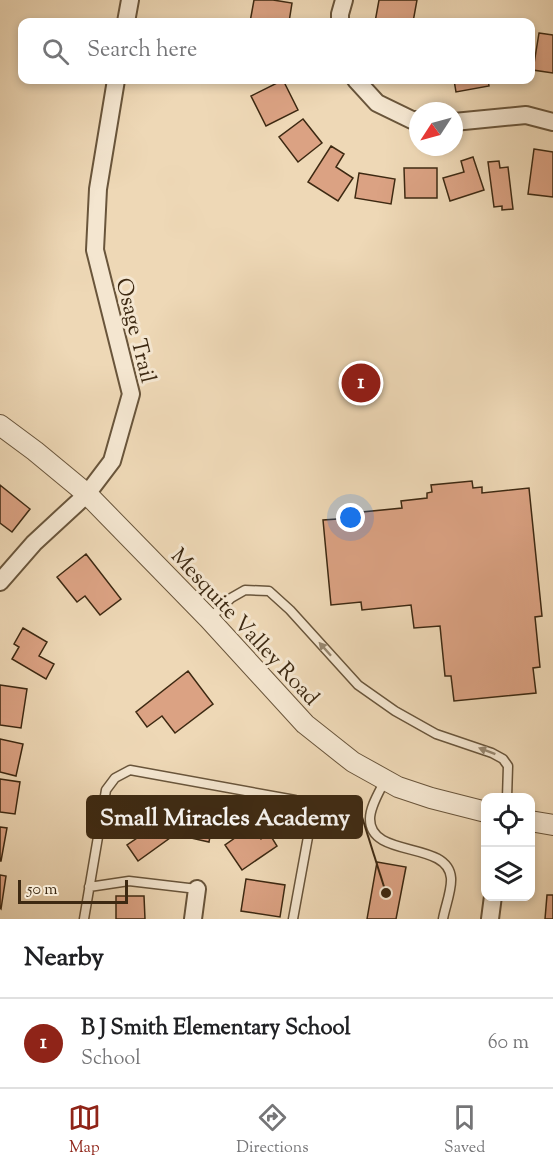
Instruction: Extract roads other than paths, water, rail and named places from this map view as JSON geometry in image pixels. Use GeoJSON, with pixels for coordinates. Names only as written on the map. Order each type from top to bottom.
{"type":"FeatureCollection","features":[{"type":"Feature","properties":{"kind":"street"},"geometry":{"type":"LineString","coordinates":[[127,18],[130,0]]}},
{"type":"Feature","properties":{"kind":"street"},"geometry":{"type":"LineString","coordinates":[[340,18],[344,0]]}},
{"type":"Feature","properties":{"kind":"street","name":"Osage Trail"},"geometry":{"type":"LineString","coordinates":[[0,582],[34,543],[87,494],[112,461],[131,394],[95,250],[98,189],[115,84]]}},
{"type":"Feature","properties":{"kind":"street"},"geometry":{"type":"LineString","coordinates":[[360,84],[377,103],[409,119]]}},
{"type":"Feature","properties":{"kind":"street"},"geometry":{"type":"LineString","coordinates":[[463,121],[526,116],[553,122]]}},
{"type":"Feature","properties":{"kind":"street","name":"Mesquite Valley Road"},"geometry":{"type":"LineString","coordinates":[[0,425],[87,494],[209,619],[305,724],[353,762],[398,787],[481,811]]}},
{"type":"Feature","properties":{"kind":"street"},"geometry":{"type":"LineString","coordinates":[[535,822],[553,825]]}},
{"type":"Feature","properties":{"kind":"street"},"geometry":{"type":"LineString","coordinates":[[193,919],[197,889]]}},
{"type":"Feature","properties":{"kind":"street"},"geometry":{"type":"LineString","coordinates":[[490,919],[492,901]]}},
{"type":"Feature","properties":{"kind":"lane"},"geometry":{"type":"LineString","coordinates":[[209,619],[231,598],[245,590],[269,591],[290,609],[358,685],[395,711],[436,734],[503,759],[508,766],[507,793]]}},
{"type":"Feature","properties":{"kind":"lane"},"geometry":{"type":"LineString","coordinates":[[84,919],[106,790],[116,778],[130,770],[295,800],[307,811],[310,826],[293,919]]}},
{"type":"Feature","properties":{"kind":"lane"},"geometry":{"type":"LineString","coordinates":[[385,780],[372,810],[370,820],[374,832],[384,842],[428,854],[442,862],[451,878],[443,919]]}},
{"type":"Feature","properties":{"kind":"lane"},"geometry":{"type":"LineString","coordinates":[[89,887],[129,881],[197,889]]}},
{"type":"Feature","properties":{"kind":"place","name":"B J Smith Elementary School"},"geometry":{"type":"Point","coordinates":[361,383]}},
{"type":"Feature","properties":{"kind":"place","name":"Small Miracles Academy"},"geometry":{"type":"Point","coordinates":[386,893]}}]}
